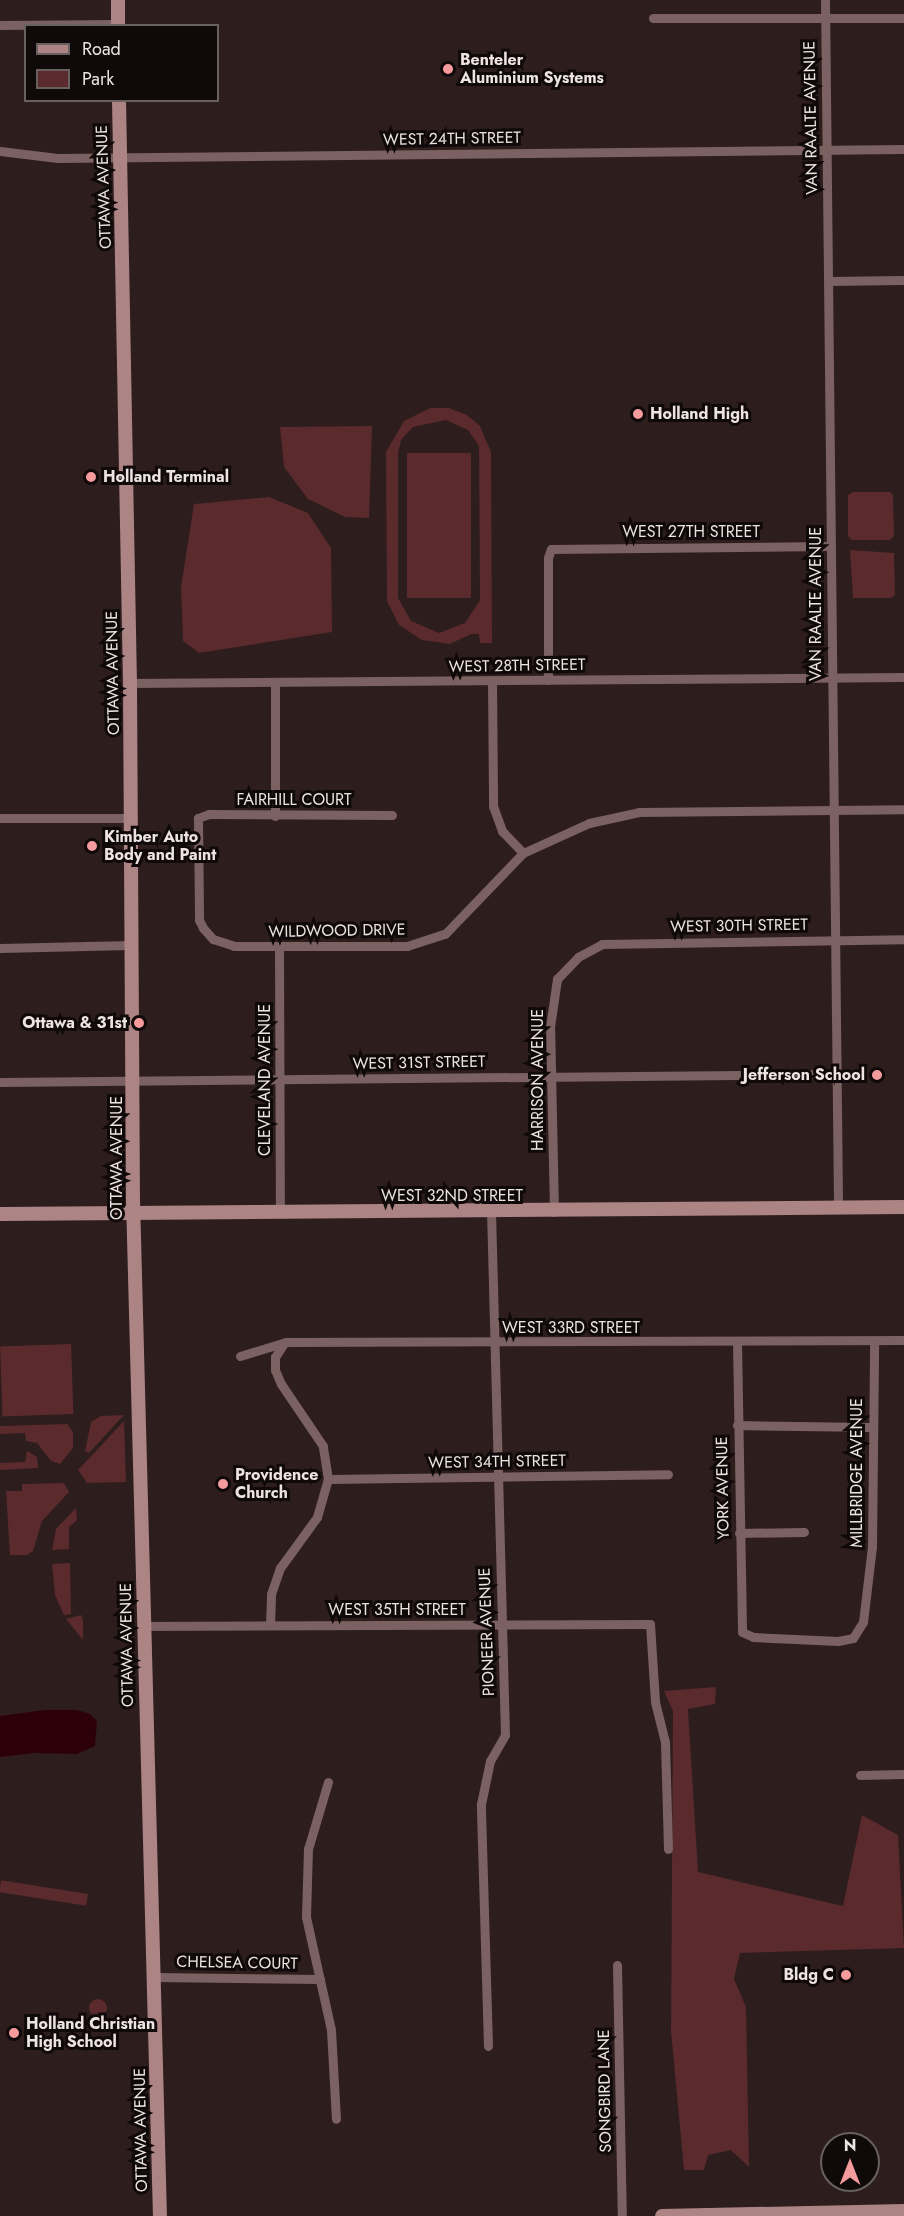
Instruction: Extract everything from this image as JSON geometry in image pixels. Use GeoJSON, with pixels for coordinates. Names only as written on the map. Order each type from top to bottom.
{"type":"FeatureCollection","features":[{"type":"Feature","properties":{"kind":"street"},"geometry":{"type":"LineString","coordinates":[[118,0],[118,24]]}},
{"type":"Feature","properties":{"kind":"street","name":"VAN RAALTE AVENUE"},"geometry":{"type":"LineString","coordinates":[[825,0],[838,1208]]}},
{"type":"Feature","properties":{"kind":"street"},"geometry":{"type":"LineString","coordinates":[[652,18],[904,18]]}},
{"type":"Feature","properties":{"kind":"street"},"geometry":{"type":"LineString","coordinates":[[0,25],[24,25]]}},
{"type":"Feature","properties":{"kind":"street","name":"OTTAWA AVENUE"},"geometry":{"type":"LineString","coordinates":[[119,102],[130,683],[130,945],[134,1213],[160,2216]]}},
{"type":"Feature","properties":{"kind":"street","name":"WEST 24TH STREET"},"geometry":{"type":"LineString","coordinates":[[0,151],[58,158],[904,150]]}},
{"type":"Feature","properties":{"kind":"street"},"geometry":{"type":"LineString","coordinates":[[828,280],[904,280]]}},
{"type":"Feature","properties":{"kind":"street","name":"WEST 27TH STREET"},"geometry":{"type":"LineString","coordinates":[[548,680],[551,549],[831,546]]}},
{"type":"Feature","properties":{"kind":"street","name":"WEST 28TH STREET"},"geometry":{"type":"LineString","coordinates":[[130,683],[904,678]]}},
{"type":"Feature","properties":{"kind":"street"},"geometry":{"type":"LineString","coordinates":[[492,681],[493,806],[502,831],[523,853]]}},
{"type":"Feature","properties":{"kind":"street"},"geometry":{"type":"LineString","coordinates":[[274,816],[275,683]]}},
{"type":"Feature","properties":{"kind":"street","name":"WILDWOOD DRIVE"},"geometry":{"type":"LineString","coordinates":[[198,818],[199,920],[206,934],[234,946],[279,948],[398,946],[426,941],[445,934],[523,853],[574,828],[639,812],[904,809]]}},
{"type":"Feature","properties":{"kind":"street","name":"FAIRHILL COURT"},"geometry":{"type":"LineString","coordinates":[[198,818],[209,814],[392,815]]}},
{"type":"Feature","properties":{"kind":"street"},"geometry":{"type":"LineString","coordinates":[[0,818],[130,818]]}},
{"type":"Feature","properties":{"kind":"street","name":"WEST 30TH STREET"},"geometry":{"type":"LineString","coordinates":[[578,957],[602,944],[904,939]]}},
{"type":"Feature","properties":{"kind":"street"},"geometry":{"type":"LineString","coordinates":[[0,948],[130,945]]}},
{"type":"Feature","properties":{"kind":"street","name":"CLEVELAND AVENUE"},"geometry":{"type":"LineString","coordinates":[[279,948],[280,1212]]}},
{"type":"Feature","properties":{"kind":"street","name":"HARRISON AVENUE"},"geometry":{"type":"LineString","coordinates":[[554,1212],[550,1027],[557,979],[578,957]]}},
{"type":"Feature","properties":{"kind":"street","name":"WEST 31ST STREET"},"geometry":{"type":"LineString","coordinates":[[0,1082],[837,1074]]}},
{"type":"Feature","properties":{"kind":"street","name":"WEST 32ND STREET"},"geometry":{"type":"LineString","coordinates":[[0,1214],[554,1212],[904,1207]]}},
{"type":"Feature","properties":{"kind":"street","name":"PIONEER AVENUE"},"geometry":{"type":"LineString","coordinates":[[488,2046],[481,1803],[490,1761],[505,1735],[496,1477],[491,1212]]}},
{"type":"Feature","properties":{"kind":"street","name":"WEST 33RD STREET"},"geometry":{"type":"LineString","coordinates":[[240,1356],[286,1342],[904,1340]]}},
{"type":"Feature","properties":{"kind":"street","name":"YORK AVENUE"},"geometry":{"type":"LineString","coordinates":[[737,1341],[739,1533],[744,1635]]}},
{"type":"Feature","properties":{"kind":"street","name":"MILLBRIDGE AVENUE"},"geometry":{"type":"LineString","coordinates":[[744,1635],[828,1640],[853,1638],[863,1622],[872,1546],[871,1427],[874,1341]]}},
{"type":"Feature","properties":{"kind":"street"},"geometry":{"type":"LineString","coordinates":[[270,1625],[271,1594],[280,1568],[317,1517],[327,1479],[323,1446],[281,1384],[275,1370],[279,1347],[286,1342]]}},
{"type":"Feature","properties":{"kind":"street"},"geometry":{"type":"LineString","coordinates":[[737,1425],[871,1427]]}},
{"type":"Feature","properties":{"kind":"street","name":"WEST 34TH STREET"},"geometry":{"type":"LineString","coordinates":[[327,1479],[668,1474]]}},
{"type":"Feature","properties":{"kind":"street"},"geometry":{"type":"LineString","coordinates":[[739,1533],[804,1532]]}},
{"type":"Feature","properties":{"kind":"street","name":"WEST 35TH STREET"},"geometry":{"type":"LineString","coordinates":[[143,1626],[650,1624],[656,1702],[665,1742],[668,1849]]}},
{"type":"Feature","properties":{"kind":"street"},"geometry":{"type":"LineString","coordinates":[[860,1774],[904,1774]]}},
{"type":"Feature","properties":{"kind":"street","name":"CHELSEA COURT"},"geometry":{"type":"LineString","coordinates":[[327,1782],[306,1869],[306,1917],[334,2053],[336,2119]]}},
{"type":"Feature","properties":{"kind":"street","name":"SONGBIRD LANE"},"geometry":{"type":"LineString","coordinates":[[617,1965],[622,2216]]}},
{"type":"Feature","properties":{"kind":"street","name":"CHELSEA COURT"},"geometry":{"type":"LineString","coordinates":[[154,1977],[320,1979]]}},
{"type":"Feature","properties":{"kind":"street"},"geometry":{"type":"LineString","coordinates":[[662,2216],[904,2211]]}},
{"type":"Feature","properties":{"kind":"green space"},"geometry":{"type":"Polygon","coordinates":[[[430,408],[449,408],[467,415],[480,426],[491,452],[492,643],[480,643],[479,634],[471,634],[450,644],[422,640],[399,625],[387,601],[386,452],[404,421],[430,408]],[[446,420],[413,427],[401,440],[398,453],[398,598],[411,621],[439,633],[465,623],[480,600],[479,446],[468,430],[446,420]]]}},
{"type":"Feature","properties":{"kind":"green space"},"geometry":{"type":"Polygon","coordinates":[[[372,426],[369,518],[345,517],[308,499],[284,467],[280,427],[372,426]]]}},
{"type":"Feature","properties":{"kind":"green space"},"geometry":{"type":"Polygon","coordinates":[[[407,453],[471,453],[471,598],[407,598],[407,453]]]}},
{"type":"Feature","properties":{"kind":"green space"},"geometry":{"type":"Polygon","coordinates":[[[853,492],[890,492],[893,495],[894,536],[890,540],[852,540],[848,536],[848,495],[853,492]]]}},
{"type":"Feature","properties":{"kind":"green space"},"geometry":{"type":"Polygon","coordinates":[[[269,497],[308,513],[331,548],[332,632],[199,653],[183,641],[181,587],[194,504],[269,497]]]}},
{"type":"Feature","properties":{"kind":"green space"},"geometry":{"type":"Polygon","coordinates":[[[850,550],[894,553],[895,595],[891,598],[853,598],[850,550]]]}},
{"type":"Feature","properties":{"kind":"green space"},"geometry":{"type":"Polygon","coordinates":[[[71,1344],[73,1414],[2,1416],[0,1346],[71,1344]]]}},
{"type":"Feature","properties":{"kind":"green space"},"geometry":{"type":"Polygon","coordinates":[[[124,1415],[89,1453],[85,1451],[91,1422],[101,1416],[124,1415]]]}},
{"type":"Feature","properties":{"kind":"green space"},"geometry":{"type":"Polygon","coordinates":[[[124,1421],[126,1482],[87,1483],[78,1470],[124,1421]]]}},
{"type":"Feature","properties":{"kind":"green space"},"geometry":{"type":"Polygon","coordinates":[[[67,1424],[73,1432],[73,1448],[60,1464],[51,1461],[37,1443],[26,1441],[25,1433],[0,1434],[0,1426],[67,1424]]]}},
{"type":"Feature","properties":{"kind":"green space"},"geometry":{"type":"Polygon","coordinates":[[[27,1451],[37,1457],[38,1468],[0,1470],[0,1463],[25,1462],[27,1451]]]}},
{"type":"Feature","properties":{"kind":"green space"},"geometry":{"type":"Polygon","coordinates":[[[64,1483],[69,1492],[42,1521],[33,1551],[27,1555],[10,1555],[6,1491],[22,1491],[22,1484],[64,1483]]]}},
{"type":"Feature","properties":{"kind":"green space"},"geometry":{"type":"Polygon","coordinates":[[[76,1508],[77,1520],[69,1527],[69,1549],[52,1550],[56,1529],[76,1508]]]}},
{"type":"Feature","properties":{"kind":"green space"},"geometry":{"type":"Polygon","coordinates":[[[70,1563],[71,1614],[64,1615],[55,1595],[52,1564],[70,1563]]]}},
{"type":"Feature","properties":{"kind":"green space"},"geometry":{"type":"Polygon","coordinates":[[[81,1615],[83,1620],[83,1640],[66,1619],[81,1615]]]}},
{"type":"Feature","properties":{"kind":"green space"},"geometry":{"type":"Polygon","coordinates":[[[716,1687],[715,1704],[688,1709],[698,1872],[843,1906],[862,1815],[898,1835],[904,1948],[740,1953],[734,1979],[746,2007],[749,2167],[731,2150],[708,2155],[704,2170],[684,2170],[671,2031],[673,1711],[664,1691],[716,1687]]]}},
{"type":"Feature","properties":{"kind":"green space"},"geometry":{"type":"Polygon","coordinates":[[[1,1880],[88,1894],[86,1906],[0,1892],[1,1880]]]}},
{"type":"Feature","properties":{"kind":"green space"},"geometry":{"type":"Polygon","coordinates":[[[94,1999],[102,1999],[107,2004],[105,2015],[94,2017],[89,2012],[89,2004],[94,1999]]]}},
{"type":"Feature","properties":{"kind":"shaded area"},"geometry":{"type":"Polygon","coordinates":[[[45,1710],[77,1710],[90,1714],[97,1721],[95,1746],[77,1754],[34,1753],[0,1757],[0,1716],[45,1710]]]}},
{"type":"Feature","properties":{"kind":"place","name":"Benteler Aluminium Systems"},"geometry":{"type":"Point","coordinates":[448,69]}},
{"type":"Feature","properties":{"kind":"place","name":"Holland High"},"geometry":{"type":"Point","coordinates":[638,414]}},
{"type":"Feature","properties":{"kind":"place","name":"Holland Terminal"},"geometry":{"type":"Point","coordinates":[91,477]}},
{"type":"Feature","properties":{"kind":"place","name":"Kimber Auto Body and Paint"},"geometry":{"type":"Point","coordinates":[92,846]}},
{"type":"Feature","properties":{"kind":"place","name":"Ottawa & 31st"},"geometry":{"type":"Point","coordinates":[139,1023]}},
{"type":"Feature","properties":{"kind":"place","name":"Jefferson School"},"geometry":{"type":"Point","coordinates":[877,1075]}},
{"type":"Feature","properties":{"kind":"place","name":"Providence Church"},"geometry":{"type":"Point","coordinates":[223,1484]}},
{"type":"Feature","properties":{"kind":"place","name":"Bldg C"},"geometry":{"type":"Point","coordinates":[846,1975]}},
{"type":"Feature","properties":{"kind":"place","name":"Holland Christian High School"},"geometry":{"type":"Point","coordinates":[14,2033]}}]}
